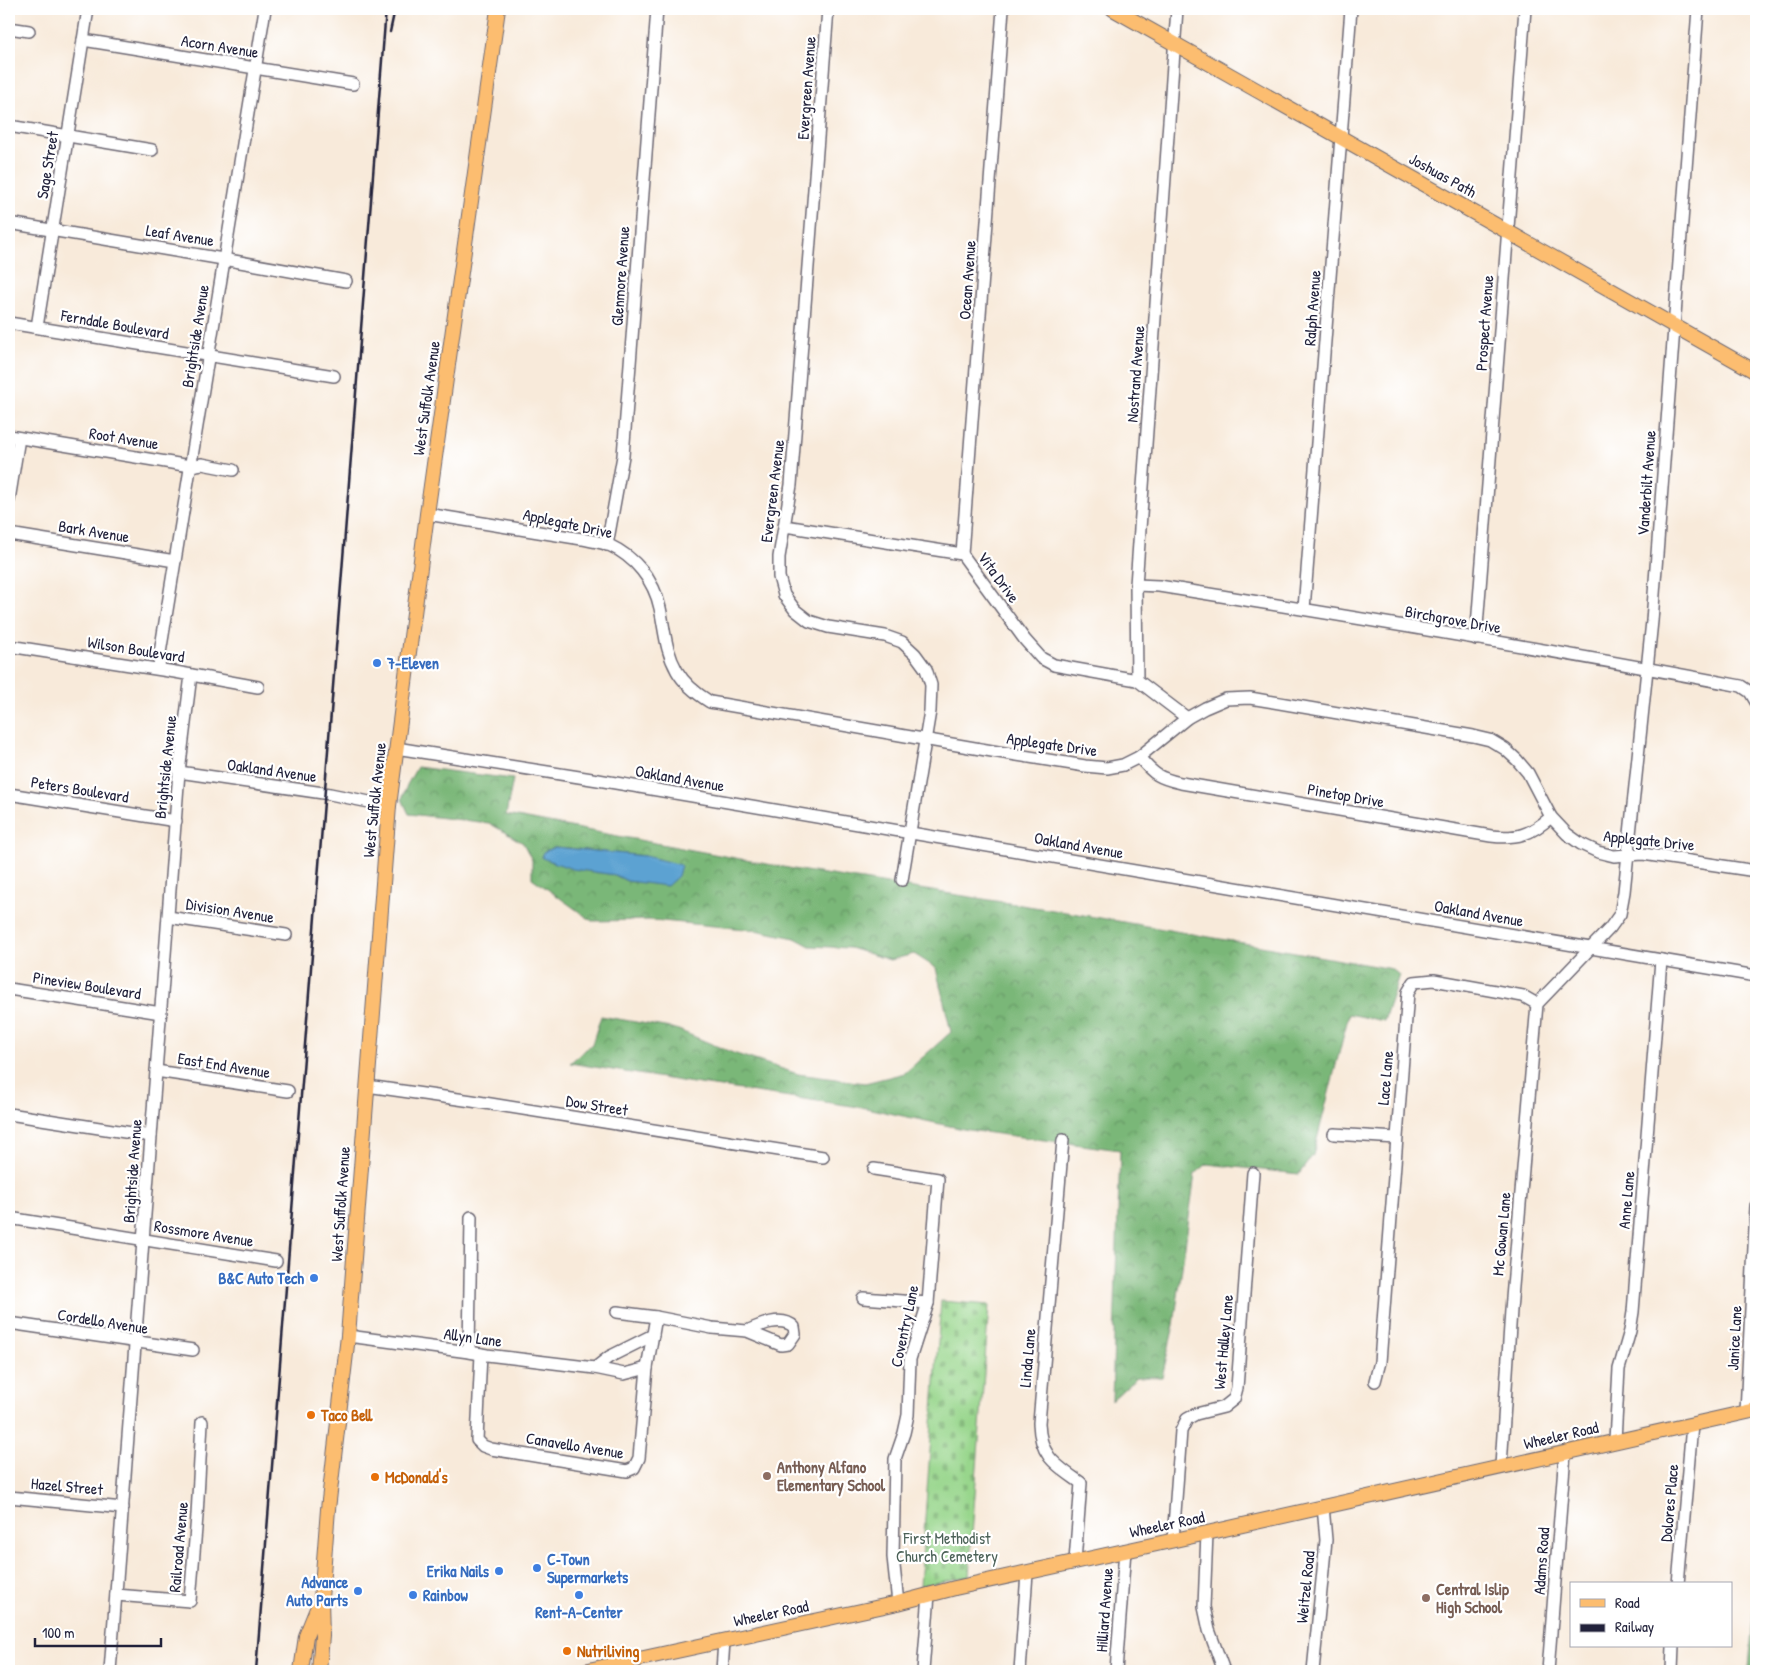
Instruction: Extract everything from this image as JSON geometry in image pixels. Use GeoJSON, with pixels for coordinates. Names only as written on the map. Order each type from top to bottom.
{"type":"FeatureCollection","features":[{"type":"Feature","properties":{"kind":"main road","name":"West Suffolk Avenue"},"geometry":{"type":"LineString","coordinates":[[319,1671],[322,1636],[321,1599],[328,1509],[348,1336],[389,806],[427,514],[498,9]]}},
{"type":"Feature","properties":{"kind":"main road","name":"Joshuas Path"},"geometry":{"type":"LineString","coordinates":[[1113,9],[1756,372]]}},
{"type":"Feature","properties":{"kind":"main road","name":"Wheeler Road"},"geometry":{"type":"LineString","coordinates":[[584,1671],[607,1669],[898,1603],[928,1594],[1751,1411]]}},
{"type":"Feature","properties":{"kind":"main road","name":"West Suffolk Avenue"},"geometry":{"type":"LineString","coordinates":[[301,1671],[306,1636],[321,1599]]}},
{"type":"Feature","properties":{"kind":"street","name":"Sage Street"},"geometry":{"type":"LineString","coordinates":[[37,327],[88,9]]}},
{"type":"Feature","properties":{"kind":"street","name":"Brightside Avenue"},"geometry":{"type":"LineString","coordinates":[[160,669],[160,653],[265,9]]}},
{"type":"Feature","properties":{"kind":"street","name":"Glenmore Avenue"},"geometry":{"type":"LineString","coordinates":[[607,544],[622,456],[657,9]]}},
{"type":"Feature","properties":{"kind":"street","name":"Evergreen Avenue"},"geometry":{"type":"LineString","coordinates":[[828,9],[792,485],[779,557],[779,577],[784,595],[795,610],[809,621],[828,627],[885,636],[902,642],[926,668],[931,685],[926,739],[902,880]]}},
{"type":"Feature","properties":{"kind":"street","name":"Ocean Avenue"},"geometry":{"type":"LineString","coordinates":[[962,554],[1003,9]]}},
{"type":"Feature","properties":{"kind":"street","name":"Nostrand Avenue"},"geometry":{"type":"LineString","coordinates":[[1137,680],[1136,585],[1177,9]]}},
{"type":"Feature","properties":{"kind":"street","name":"Ralph Avenue"},"geometry":{"type":"LineString","coordinates":[[1304,609],[1351,9]]}},
{"type":"Feature","properties":{"kind":"street","name":"Prospect Avenue"},"geometry":{"type":"LineString","coordinates":[[1476,640],[1525,9]]}},
{"type":"Feature","properties":{"kind":"street","name":"Vanderbilt Avenue"},"geometry":{"type":"LineString","coordinates":[[1590,948],[1610,928],[1620,914],[1628,855],[1648,668],[1698,9]]}},
{"type":"Feature","properties":{"kind":"street"},"geometry":{"type":"LineString","coordinates":[[9,28],[29,31]]}},
{"type":"Feature","properties":{"kind":"street","name":"Acorn Avenue"},"geometry":{"type":"LineString","coordinates":[[83,40],[352,84]]}},
{"type":"Feature","properties":{"kind":"street"},"geometry":{"type":"LineString","coordinates":[[9,126],[152,150]]}},
{"type":"Feature","properties":{"kind":"street","name":"Leaf Avenue"},"geometry":{"type":"LineString","coordinates":[[9,224],[346,281]]}},
{"type":"Feature","properties":{"kind":"street","name":"Ferndale Boulevard"},"geometry":{"type":"LineString","coordinates":[[9,322],[334,376]]}},
{"type":"Feature","properties":{"kind":"street"},"geometry":{"type":"LineString","coordinates":[[9,500],[14,437]]}},
{"type":"Feature","properties":{"kind":"street","name":"Root Avenue"},"geometry":{"type":"LineString","coordinates":[[14,437],[190,466],[202,464],[233,470]]}},
{"type":"Feature","properties":{"kind":"street","name":"Applegate Drive"},"geometry":{"type":"LineString","coordinates":[[427,514],[607,544],[628,556],[643,571],[655,591],[668,651],[677,672],[693,691],[710,702],[1085,766],[1107,768],[1123,765],[1138,757],[1187,718],[1205,708],[1226,699],[1250,698],[1490,740],[1505,749],[1517,760],[1528,774],[1551,817],[1567,834],[1581,844],[1598,852],[1614,856],[1643,854],[1756,871]]}},
{"type":"Feature","properties":{"kind":"street","name":"Vita Drive"},"geometry":{"type":"LineString","coordinates":[[785,526],[962,554],[1025,640],[1041,658],[1054,665],[1137,680]]}},
{"type":"Feature","properties":{"kind":"street","name":"Bark Avenue"},"geometry":{"type":"LineString","coordinates":[[9,534],[175,561]]}},
{"type":"Feature","properties":{"kind":"street","name":"Birchgrove Drive"},"geometry":{"type":"LineString","coordinates":[[1136,585],[1159,586],[1304,609],[1648,668],[1741,686],[1750,692],[1756,702]]}},
{"type":"Feature","properties":{"kind":"street","name":"Wilson Boulevard"},"geometry":{"type":"LineString","coordinates":[[9,646],[160,669],[258,688]]}},
{"type":"Feature","properties":{"kind":"street","name":"Brightside Avenue"},"geometry":{"type":"LineString","coordinates":[[110,1671],[179,772],[191,675]]}},
{"type":"Feature","properties":{"kind":"street"},"geometry":{"type":"LineString","coordinates":[[1137,680],[1187,718]]}},
{"type":"Feature","properties":{"kind":"street","name":"Oakland Avenue"},"geometry":{"type":"LineString","coordinates":[[396,748],[598,780],[1756,976]]}},
{"type":"Feature","properties":{"kind":"street","name":"Pinetop Drive"},"geometry":{"type":"LineString","coordinates":[[1138,757],[1149,769],[1162,778],[1181,783],[1491,836],[1509,838],[1525,834],[1540,827],[1551,817]]}},
{"type":"Feature","properties":{"kind":"street","name":"Oakland Avenue"},"geometry":{"type":"LineString","coordinates":[[179,772],[330,794],[389,806]]}},
{"type":"Feature","properties":{"kind":"street","name":"Peters Boulevard"},"geometry":{"type":"LineString","coordinates":[[9,794],[176,821]]}},
{"type":"Feature","properties":{"kind":"street","name":"Division Avenue"},"geometry":{"type":"LineString","coordinates":[[168,917],[286,936]]}},
{"type":"Feature","properties":{"kind":"street"},"geometry":{"type":"LineString","coordinates":[[1537,1004],[1590,948]]}},
{"type":"Feature","properties":{"kind":"street","name":"Anne Lane"},"geometry":{"type":"LineString","coordinates":[[1615,1440],[1619,1369],[1630,1331],[1633,1312],[1661,960]]}},
{"type":"Feature","properties":{"kind":"street","name":"Lace Lane"},"geometry":{"type":"LineString","coordinates":[[1375,1381],[1380,1362],[1408,992],[1414,982],[1434,980],[1523,996],[1537,1004]]}},
{"type":"Feature","properties":{"kind":"street","name":"Pineview Boulevard"},"geometry":{"type":"LineString","coordinates":[[9,989],[161,1013]]}},
{"type":"Feature","properties":{"kind":"street","name":"Mc Gowan Lane"},"geometry":{"type":"LineString","coordinates":[[1501,1466],[1511,1310],[1537,1004]]}},
{"type":"Feature","properties":{"kind":"street","name":"East End Avenue"},"geometry":{"type":"LineString","coordinates":[[156,1071],[288,1092]]}},
{"type":"Feature","properties":{"kind":"street","name":"Dow Street"},"geometry":{"type":"LineString","coordinates":[[367,1086],[823,1157]]}},
{"type":"Feature","properties":{"kind":"street"},"geometry":{"type":"LineString","coordinates":[[9,1114],[151,1136]]}},
{"type":"Feature","properties":{"kind":"street"},"geometry":{"type":"LineString","coordinates":[[1334,1134],[1396,1138]]}},
{"type":"Feature","properties":{"kind":"street","name":"Linda Lane"},"geometry":{"type":"LineString","coordinates":[[1063,1140],[1039,1423],[1040,1439],[1046,1453],[1057,1466],[1081,1482],[1075,1562]]}},
{"type":"Feature","properties":{"kind":"street","name":"Coventry Lane"},"geometry":{"type":"LineString","coordinates":[[874,1169],[938,1179],[928,1303],[910,1359],[908,1415],[895,1459],[893,1549],[898,1603]]}},
{"type":"Feature","properties":{"kind":"street","name":"West Halley Lane"},"geometry":{"type":"LineString","coordinates":[[1173,1540],[1181,1431],[1187,1419],[1196,1414],[1224,1407],[1234,1399],[1237,1388],[1253,1173]]}},
{"type":"Feature","properties":{"kind":"street","name":"Janice Lane"},"geometry":{"type":"LineString","coordinates":[[1751,1411],[1756,1206]]}},
{"type":"Feature","properties":{"kind":"street"},"geometry":{"type":"LineString","coordinates":[[468,1352],[471,1217]]}},
{"type":"Feature","properties":{"kind":"street","name":"Rossmore Avenue"},"geometry":{"type":"LineString","coordinates":[[9,1218],[276,1261]]}},
{"type":"Feature","properties":{"kind":"street"},"geometry":{"type":"LineString","coordinates":[[864,1298],[928,1303]]}},
{"type":"Feature","properties":{"kind":"street"},"geometry":{"type":"LineString","coordinates":[[617,1312],[747,1332]]}},
{"type":"Feature","properties":{"kind":"street","name":"Canavello Avenue"},"geometry":{"type":"LineString","coordinates":[[481,1354],[477,1440],[482,1446],[627,1471],[634,1468],[639,1458],[647,1368],[656,1317]]}},
{"type":"Feature","properties":{"kind":"street","name":"Cordello Avenue"},"geometry":{"type":"LineString","coordinates":[[9,1323],[193,1350]]}},
{"type":"Feature","properties":{"kind":"street"},"geometry":{"type":"LineString","coordinates":[[595,1368],[609,1357],[653,1335]]}},
{"type":"Feature","properties":{"kind":"street","name":"Allyn Lane"},"geometry":{"type":"LineString","coordinates":[[348,1336],[595,1368],[624,1374],[647,1368]]}},
{"type":"Feature","properties":{"kind":"street","name":"Railroad Avenue"},"geometry":{"type":"LineString","coordinates":[[116,1595],[190,1601],[202,1422]]}},
{"type":"Feature","properties":{"kind":"street","name":"Dolores Place"},"geometry":{"type":"LineString","coordinates":[[1678,1582],[1692,1425]]}},
{"type":"Feature","properties":{"kind":"street","name":"Adams Road"},"geometry":{"type":"LineString","coordinates":[[1548,1671],[1565,1453]]}},
{"type":"Feature","properties":{"kind":"street","name":"Hazel Street"},"geometry":{"type":"LineString","coordinates":[[9,1497],[123,1508]]}},
{"type":"Feature","properties":{"kind":"street","name":"Weitzel Road"},"geometry":{"type":"LineString","coordinates":[[1313,1671],[1326,1540],[1323,1506]]}},
{"type":"Feature","properties":{"kind":"street"},"geometry":{"type":"LineString","coordinates":[[1207,1533],[1204,1608],[1209,1630],[1224,1671]]}},
{"type":"Feature","properties":{"kind":"street","name":"Hilliard Avenue"},"geometry":{"type":"LineString","coordinates":[[1116,1671],[1125,1550]]}},
{"type":"Feature","properties":{"kind":"street"},"geometry":{"type":"LineString","coordinates":[[1020,1671],[1027,1573]]}},
{"type":"Feature","properties":{"kind":"street"},"geometry":{"type":"LineString","coordinates":[[923,1671],[928,1594]]}},
{"type":"Feature","properties":{"kind":"street"},"geometry":{"type":"LineString","coordinates":[[722,1671],[724,1641]]}},
{"type":"Feature","properties":{"kind":"street"},"geometry":{"type":"LineString","coordinates":[[1672,1671],[1674,1648]]}},
{"type":"Feature","properties":{"kind":"green space"},"geometry":{"type":"Polygon","coordinates":[[[417,767],[513,779],[506,815],[799,870],[1072,913],[1392,969],[1399,975],[1384,1021],[1349,1014],[1313,1155],[1299,1174],[1207,1164],[1195,1174],[1174,1325],[1162,1377],[1137,1377],[1112,1400],[1120,1150],[968,1130],[866,1108],[570,1063],[592,1044],[601,1016],[676,1029],[733,1053],[798,1074],[865,1083],[905,1073],[951,1032],[936,968],[914,954],[890,960],[850,948],[810,946],[795,938],[755,930],[652,920],[592,921],[532,878],[532,860],[523,843],[489,823],[409,814],[402,799],[417,767]],[[555,847],[543,852],[596,872],[615,875],[627,881],[645,856],[555,847]]]}},
{"type":"Feature","properties":{"kind":"green space","name":"First Methodist Church Cemetery"},"geometry":{"type":"Polygon","coordinates":[[[941,1301],[989,1305],[969,1576],[920,1586],[941,1301]]]}},
{"type":"Feature","properties":{"kind":"green space"},"geometry":{"type":"Polygon","coordinates":[[[1756,1576],[1756,1669],[1749,1669],[1756,1576]]]}},
{"type":"Feature","properties":{"kind":"water"},"geometry":{"type":"Polygon","coordinates":[[[555,847],[645,856],[681,865],[678,876],[667,886],[627,881],[615,875],[572,869],[542,858],[543,852],[555,847]]]}},
{"type":"Feature","properties":{"kind":"railway"},"geometry":{"type":"LineString","coordinates":[[256,1671],[386,9]]}},
{"type":"Feature","properties":{"kind":"railway"},"geometry":{"type":"LineString","coordinates":[[390,32],[395,9]]}},
{"type":"Feature","properties":{"kind":"place","name":"7-Eleven"},"geometry":{"type":"Point","coordinates":[377,663]}},
{"type":"Feature","properties":{"kind":"place","name":"B&C Auto Tech"},"geometry":{"type":"Point","coordinates":[314,1278]}},
{"type":"Feature","properties":{"kind":"place","name":"Taco Bell"},"geometry":{"type":"Point","coordinates":[311,1415]}},
{"type":"Feature","properties":{"kind":"place","name":"Anthony Alfano Elementary School"},"geometry":{"type":"Point","coordinates":[767,1476]}},
{"type":"Feature","properties":{"kind":"place","name":"McDonald's"},"geometry":{"type":"Point","coordinates":[375,1477]}},
{"type":"Feature","properties":{"kind":"place","name":"C‑Town Supermarkets"},"geometry":{"type":"Point","coordinates":[537,1568]}},
{"type":"Feature","properties":{"kind":"place","name":"Erika Nails"},"geometry":{"type":"Point","coordinates":[499,1571]}},
{"type":"Feature","properties":{"kind":"place","name":"Advance Auto Parts"},"geometry":{"type":"Point","coordinates":[358,1591]}},
{"type":"Feature","properties":{"kind":"place","name":"Rainbow"},"geometry":{"type":"Point","coordinates":[413,1595]}},
{"type":"Feature","properties":{"kind":"place","name":"Rent-A-Center"},"geometry":{"type":"Point","coordinates":[579,1595]}},
{"type":"Feature","properties":{"kind":"place","name":"Central Islip High School"},"geometry":{"type":"Point","coordinates":[1426,1598]}},
{"type":"Feature","properties":{"kind":"place","name":"Nutriliving"},"geometry":{"type":"Point","coordinates":[567,1651]}}]}
